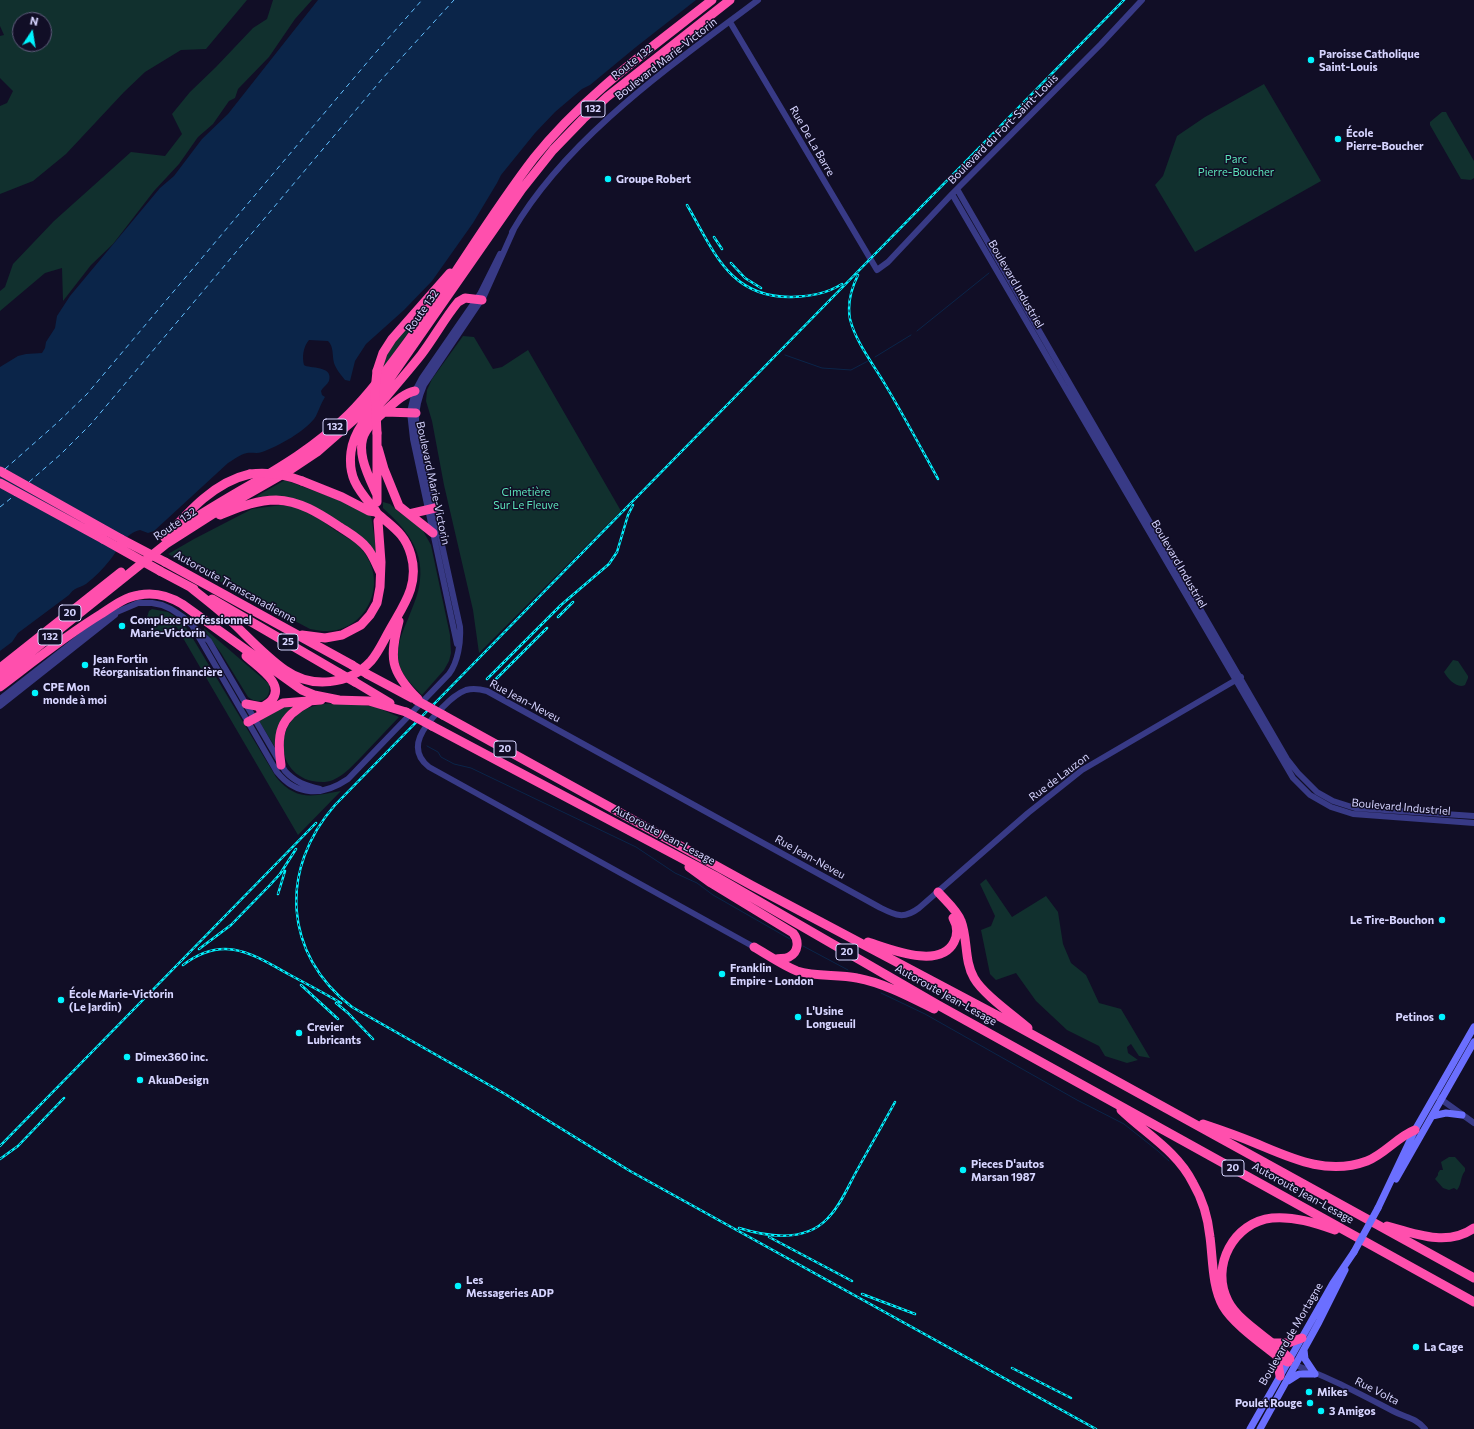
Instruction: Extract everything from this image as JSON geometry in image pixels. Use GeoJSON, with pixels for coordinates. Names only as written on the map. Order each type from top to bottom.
{"type":"FeatureCollection","features":[{"type":"Feature","properties":{"kind":"highway","name":"Route 132"},"geometry":{"type":"LineString","coordinates":[[165,538],[213,506],[296,457],[321,439],[343,419],[367,395],[388,369],[534,159],[570,118],[614,78],[712,0]]}},
{"type":"Feature","properties":{"kind":"highway","name":"Route 132"},"geometry":{"type":"LineString","coordinates":[[0,677],[179,535],[290,470],[331,441],[357,417],[374,399],[398,367],[529,179],[553,150],[575,126],[615,90],[730,0]]}},
{"type":"Feature","properties":{"kind":"highway"},"geometry":{"type":"LineString","coordinates":[[400,380],[483,245]]}},
{"type":"Feature","properties":{"kind":"highway"},"geometry":{"type":"LineString","coordinates":[[415,391],[409,392],[385,412],[367,429],[361,445],[364,460],[377,499],[378,448],[377,433],[375,391],[377,371],[383,353],[392,339],[468,253]]}},
{"type":"Feature","properties":{"kind":"highway"},"geometry":{"type":"LineString","coordinates":[[294,633],[321,638],[347,634],[361,625],[370,615],[377,603],[380,587],[381,562],[377,516],[354,479],[351,466],[352,447],[363,423],[422,354],[458,302],[464,299],[475,301]]}},
{"type":"Feature","properties":{"kind":"highway"},"geometry":{"type":"LineString","coordinates":[[385,412],[413,412]]}},
{"type":"Feature","properties":{"kind":"highway"},"geometry":{"type":"LineString","coordinates":[[378,448],[384,469],[398,503],[402,509],[433,533]]}},
{"type":"Feature","properties":{"kind":"highway"},"geometry":{"type":"LineString","coordinates":[[0,682],[154,560],[216,516],[290,470]]}},
{"type":"Feature","properties":{"kind":"highway","name":"Autoroute Transcanadienne"},"geometry":{"type":"LineString","coordinates":[[0,471],[163,566],[190,587],[244,616],[406,712]]}},
{"type":"Feature","properties":{"kind":"highway"},"geometry":{"type":"LineString","coordinates":[[165,538],[187,514],[213,491],[229,481],[250,474],[277,474],[302,481],[342,497],[392,525],[400,533],[406,543],[414,568],[413,584],[410,594],[402,612],[377,654],[362,669],[352,675],[338,680],[325,682],[314,682],[297,677],[283,669],[231,620],[190,587]]}},
{"type":"Feature","properties":{"kind":"highway","name":"Autoroute Transcanadienne"},"geometry":{"type":"LineString","coordinates":[[0,483],[294,633],[418,701]]}},
{"type":"Feature","properties":{"kind":"highway"},"geometry":{"type":"LineString","coordinates":[[216,516],[250,504],[265,501],[281,501],[300,505],[317,513],[362,542],[371,554],[380,572]]}},
{"type":"Feature","properties":{"kind":"highway"},"geometry":{"type":"LineString","coordinates":[[409,514],[431,509]]}},
{"type":"Feature","properties":{"kind":"highway","name":"20"},"geometry":{"type":"LineString","coordinates":[[0,668],[165,538]]}},
{"type":"Feature","properties":{"kind":"highway"},"geometry":{"type":"LineString","coordinates":[[0,687],[58,642],[124,600],[138,595],[156,594],[172,598],[182,604],[302,690],[314,696],[339,700]]}},
{"type":"Feature","properties":{"kind":"highway"},"geometry":{"type":"LineString","coordinates":[[402,612],[393,643],[394,662],[401,680],[418,701]]}},
{"type":"Feature","properties":{"kind":"highway"},"geometry":{"type":"LineString","coordinates":[[224,634],[273,682],[275,690],[271,701],[250,718]]}},
{"type":"Feature","properties":{"kind":"highway"},"geometry":{"type":"LineString","coordinates":[[250,718],[283,703],[312,700],[369,701],[406,712]]}},
{"type":"Feature","properties":{"kind":"highway"},"geometry":{"type":"LineString","coordinates":[[281,765],[278,742],[283,725],[293,712],[312,700]]}},
{"type":"Feature","properties":{"kind":"highway","name":"Autoroute Jean-Lesage"},"geometry":{"type":"LineString","coordinates":[[418,701],[751,885],[1041,1040],[1474,1278]]}},
{"type":"Feature","properties":{"kind":"highway"},"geometry":{"type":"LineString","coordinates":[[246,704],[262,707]]}},
{"type":"Feature","properties":{"kind":"highway","name":"Autoroute Jean-Lesage"},"geometry":{"type":"LineString","coordinates":[[406,712],[750,895],[979,1028],[1474,1302]]}},
{"type":"Feature","properties":{"kind":"highway"},"geometry":{"type":"LineString","coordinates":[[669,852],[711,883],[793,933],[797,941],[795,952],[788,957],[776,959]]}},
{"type":"Feature","properties":{"kind":"highway"},"geometry":{"type":"LineString","coordinates":[[843,934],[908,954],[931,956],[942,954],[954,943],[957,936],[957,928],[955,921],[936,894]]}},
{"type":"Feature","properties":{"kind":"highway"},"geometry":{"type":"LineString","coordinates":[[936,894],[956,912],[960,919],[970,969],[976,982],[984,991],[1041,1040]]}},
{"type":"Feature","properties":{"kind":"highway"},"geometry":{"type":"LineString","coordinates":[[754,947],[791,968],[803,972],[849,977],[873,982],[898,992],[948,1016],[979,1028]]}},
{"type":"Feature","properties":{"kind":"highway"},"geometry":{"type":"LineString","coordinates":[[1111,1101],[1136,1125],[1166,1148],[1190,1177],[1199,1195],[1206,1216],[1215,1282],[1221,1301],[1228,1313],[1277,1356],[1291,1362]]}},
{"type":"Feature","properties":{"kind":"highway"},"geometry":{"type":"LineString","coordinates":[[1183,1118],[1230,1133],[1302,1162],[1332,1167],[1349,1166],[1369,1161],[1385,1151],[1407,1133],[1415,1130]]}},
{"type":"Feature","properties":{"kind":"highway"},"geometry":{"type":"LineString","coordinates":[[1291,1362],[1274,1343],[1237,1313],[1232,1307],[1226,1296],[1222,1280],[1224,1256],[1240,1232],[1252,1224],[1277,1217],[1308,1221],[1354,1236]]}},
{"type":"Feature","properties":{"kind":"highway"},"geometry":{"type":"LineString","coordinates":[[1369,1220],[1413,1234],[1442,1238],[1458,1236],[1474,1228]]}},
{"type":"Feature","properties":{"kind":"highway"},"geometry":{"type":"LineString","coordinates":[[1274,1343],[1288,1343],[1302,1338]]}},
{"type":"Feature","properties":{"kind":"highway"},"geometry":{"type":"LineString","coordinates":[[1277,1356],[1283,1379]]}},
{"type":"Feature","properties":{"kind":"main road","name":"Boulevard de Mortagne"},"geometry":{"type":"LineString","coordinates":[[1291,1362],[1304,1350],[1378,1208],[1432,1116],[1438,1097],[1474,1027]]}},
{"type":"Feature","properties":{"kind":"main road","name":"Boulevard de Mortagne"},"geometry":{"type":"LineString","coordinates":[[1378,1208],[1415,1130],[1474,1042]]}},
{"type":"Feature","properties":{"kind":"main road"},"geometry":{"type":"LineString","coordinates":[[1432,1116],[1446,1113],[1462,1114]]}},
{"type":"Feature","properties":{"kind":"main road","name":"Boulevard de Mortagne"},"geometry":{"type":"LineString","coordinates":[[1260,1429],[1302,1338],[1337,1276],[1354,1252]]}},
{"type":"Feature","properties":{"kind":"main road"},"geometry":{"type":"LineString","coordinates":[[1304,1350],[1306,1359],[1316,1374]]}},
{"type":"Feature","properties":{"kind":"main road"},"geometry":{"type":"LineString","coordinates":[[1283,1379],[1299,1374],[1316,1374]]}},
{"type":"Feature","properties":{"kind":"main road","name":"Boulevard de Mortagne"},"geometry":{"type":"LineString","coordinates":[[1250,1429],[1283,1379]]}},
{"type":"Feature","properties":{"kind":"street","name":"Boulevard Marie-Victorin"},"geometry":{"type":"LineString","coordinates":[[413,412],[424,385],[483,288],[494,264],[514,229],[531,203],[557,171],[602,125],[648,84],[758,0]]}},
{"type":"Feature","properties":{"kind":"street","name":"Boulevard du Fort-Saint-Louis"},"geometry":{"type":"LineString","coordinates":[[877,270],[884,266],[894,256],[957,188],[1101,44],[1142,0]]}},
{"type":"Feature","properties":{"kind":"street","name":"Rue De La Barre"},"geometry":{"type":"LineString","coordinates":[[730,22],[877,270]]}},
{"type":"Feature","properties":{"kind":"street","name":"Boulevard Industriel"},"geometry":{"type":"LineString","coordinates":[[957,188],[1068,379],[1135,502]]}},
{"type":"Feature","properties":{"kind":"street","name":"Boulevard Industriel"},"geometry":{"type":"LineString","coordinates":[[952,194],[1053,368],[1135,502],[1223,653],[1235,680],[1261,718]]}},
{"type":"Feature","properties":{"kind":"street"},"geometry":{"type":"LineString","coordinates":[[992,264],[999,260]]}},
{"type":"Feature","properties":{"kind":"street"},"geometry":{"type":"LineString","coordinates":[[1001,279],[1007,275]]}},
{"type":"Feature","properties":{"kind":"street","name":"Boulevard Marie-Victorin"},"geometry":{"type":"LineString","coordinates":[[0,698],[105,617],[138,604],[159,604],[177,612],[206,637],[246,704],[250,718],[276,770],[285,781],[294,787],[307,792],[336,786],[348,778],[383,744],[449,674],[455,664],[460,635],[460,624],[413,439],[413,412],[415,391],[422,378],[475,301]]}},
{"type":"Feature","properties":{"kind":"street"},"geometry":{"type":"LineString","coordinates":[[1020,311],[1026,308]]}},
{"type":"Feature","properties":{"kind":"street"},"geometry":{"type":"LineString","coordinates":[[1040,345],[1046,342]]}},
{"type":"Feature","properties":{"kind":"street"},"geometry":{"type":"LineString","coordinates":[[1053,368],[1060,365]]}},
{"type":"Feature","properties":{"kind":"street"},"geometry":{"type":"LineString","coordinates":[[1062,382],[1068,379]]}},
{"type":"Feature","properties":{"kind":"street","name":"Boulevard Marie-Victorin"},"geometry":{"type":"LineString","coordinates":[[431,509],[433,533],[458,648]]}},
{"type":"Feature","properties":{"kind":"street","name":"Boulevard Marie-Victorin"},"geometry":{"type":"LineString","coordinates":[[0,706],[119,611]]}},
{"type":"Feature","properties":{"kind":"street","name":"Boulevard Marie-Victorin"},"geometry":{"type":"LineString","coordinates":[[194,627],[250,718],[289,776],[308,786],[323,789]]}},
{"type":"Feature","properties":{"kind":"street","name":"Boulevard Industriel"},"geometry":{"type":"LineString","coordinates":[[1223,653],[1241,677],[1293,778],[1310,795],[1331,807],[1353,814],[1474,823]]}},
{"type":"Feature","properties":{"kind":"street","name":"Rue de Lauzon"},"geometry":{"type":"LineString","coordinates":[[905,915],[915,911],[936,894],[1028,813],[1082,770],[1241,677]]}},
{"type":"Feature","properties":{"kind":"street","name":"Rue Jean-Neveu"},"geometry":{"type":"LineString","coordinates":[[754,947],[433,770],[423,761],[419,753],[419,742],[423,730],[442,708],[458,694],[470,689],[487,691],[879,907],[896,915],[905,915]]}},
{"type":"Feature","properties":{"kind":"street","name":"Boulevard Industriel"},"geometry":{"type":"LineString","coordinates":[[1276,745],[1298,773],[1317,792],[1333,801],[1355,808],[1474,816]]}},
{"type":"Feature","properties":{"kind":"street"},"geometry":{"type":"LineString","coordinates":[[1361,815],[1362,808]]}},
{"type":"Feature","properties":{"kind":"street"},"geometry":{"type":"LineString","coordinates":[[1410,819],[1411,812]]}},
{"type":"Feature","properties":{"kind":"street"},"geometry":{"type":"LineString","coordinates":[[1438,1097],[1474,1123]]}},
{"type":"Feature","properties":{"kind":"street","name":"Rue Volta"},"geometry":{"type":"LineString","coordinates":[[1291,1362],[1419,1422],[1425,1429]]}},
{"type":"Feature","properties":{"kind":"green space"},"geometry":{"type":"Polygon","coordinates":[[[0,0],[247,0],[206,49],[181,50],[145,72],[124,92],[66,154],[33,181],[0,194],[0,106],[7,103],[13,91],[0,78],[0,36],[4,35],[0,26],[0,0]]]}},
{"type":"Feature","properties":{"kind":"green space"},"geometry":{"type":"Polygon","coordinates":[[[273,0],[312,0],[295,19],[269,57],[238,89],[235,98],[229,101],[213,124],[198,137],[179,164],[154,191],[113,244],[91,265],[63,301],[62,268],[45,273],[0,311],[0,291],[5,287],[13,264],[54,221],[131,152],[165,156],[182,134],[172,114],[190,92],[253,28],[267,19],[273,0]]]}},
{"type":"Feature","properties":{"kind":"green space","name":"Parc Pierre-Boucher"},"geometry":{"type":"Polygon","coordinates":[[[1264,84],[1321,181],[1195,252],[1155,185],[1163,176],[1177,136],[1205,117],[1264,84]]]}},
{"type":"Feature","properties":{"kind":"green space"},"geometry":{"type":"Polygon","coordinates":[[[1442,112],[1446,112],[1474,161],[1474,178],[1471,180],[1461,179],[1430,125],[1430,122],[1442,112]]]}},
{"type":"Feature","properties":{"kind":"green space"},"geometry":{"type":"Polygon","coordinates":[[[435,295],[381,371],[390,350],[404,330],[435,295]]]}},
{"type":"Feature","properties":{"kind":"green space","name":"Cimetière Sur Le Fleuve"},"geometry":{"type":"Polygon","coordinates":[[[463,336],[474,337],[493,369],[502,367],[528,350],[621,511],[479,653],[473,610],[444,485],[432,421],[426,401],[427,390],[432,379],[463,336]]]}},
{"type":"Feature","properties":{"kind":"green space"},"geometry":{"type":"Polygon","coordinates":[[[285,480],[352,505],[371,515],[377,554],[311,505],[289,498],[257,496],[285,480]]]}},
{"type":"Feature","properties":{"kind":"green space"},"geometry":{"type":"Polygon","coordinates":[[[383,502],[390,504],[422,529],[431,545],[450,635],[451,653],[449,661],[444,670],[422,695],[403,673],[398,657],[398,647],[401,637],[419,587],[420,563],[417,552],[407,533],[383,508],[383,502]]]}},
{"type":"Feature","properties":{"kind":"green space"},"geometry":{"type":"Polygon","coordinates":[[[281,505],[298,508],[313,515],[356,543],[366,555],[372,568],[374,579],[373,590],[365,611],[358,619],[348,626],[330,631],[310,629],[168,554],[252,509],[281,505]]]}},
{"type":"Feature","properties":{"kind":"green space"},"geometry":{"type":"Polygon","coordinates":[[[152,609],[168,612],[183,622],[276,777],[284,785],[298,794],[306,795],[341,791],[298,835],[176,626],[158,636],[147,617],[149,611],[152,609]]]}},
{"type":"Feature","properties":{"kind":"green space"},"geometry":{"type":"Polygon","coordinates":[[[204,628],[269,684],[269,694],[264,700],[257,701],[248,697],[204,628]]]}},
{"type":"Feature","properties":{"kind":"green space"},"geometry":{"type":"Polygon","coordinates":[[[1453,660],[1458,661],[1468,676],[1465,685],[1459,686],[1450,680],[1444,672],[1453,660]]]}},
{"type":"Feature","properties":{"kind":"green space"},"geometry":{"type":"Polygon","coordinates":[[[296,704],[275,747],[259,721],[279,707],[296,704]]]}},
{"type":"Feature","properties":{"kind":"green space"},"geometry":{"type":"Polygon","coordinates":[[[356,704],[376,707],[399,717],[353,766],[333,780],[328,782],[312,781],[299,775],[290,767],[285,756],[283,744],[286,732],[292,721],[301,712],[318,705],[356,704]]]}},
{"type":"Feature","properties":{"kind":"green space"},"geometry":{"type":"Polygon","coordinates":[[[986,879],[1012,917],[1046,896],[1058,912],[1063,944],[1071,963],[1086,975],[1099,1003],[1121,1009],[1150,1058],[1139,1056],[1131,1044],[1127,1047],[1128,1053],[1138,1060],[1127,1063],[1105,1056],[1099,1046],[1067,1030],[1036,1001],[1016,973],[996,980],[990,974],[981,930],[991,926],[995,916],[980,884],[986,879]]]}},
{"type":"Feature","properties":{"kind":"green space"},"geometry":{"type":"Polygon","coordinates":[[[1449,1157],[1455,1157],[1465,1168],[1457,1190],[1454,1188],[1449,1190],[1443,1188],[1435,1179],[1440,1170],[1443,1170],[1441,1162],[1449,1157]]]}},
{"type":"Feature","properties":{"kind":"water"},"geometry":{"type":"Polygon","coordinates":[[[318,0],[696,0],[590,85],[582,89],[555,112],[535,133],[501,175],[473,223],[432,281],[404,310],[366,344],[355,361],[350,381],[345,380],[336,367],[332,348],[328,341],[309,340],[305,346],[303,359],[304,365],[325,370],[330,376],[329,381],[321,391],[322,395],[325,397],[316,416],[306,427],[284,442],[268,450],[260,453],[247,453],[237,457],[228,463],[154,531],[148,533],[140,530],[130,534],[93,579],[73,590],[69,595],[18,633],[12,642],[0,651],[0,367],[18,356],[42,353],[46,342],[55,328],[57,316],[70,296],[160,188],[174,176],[202,139],[228,114],[318,0]]]}},
{"type":"Feature","properties":{"kind":"waterway"},"geometry":{"type":"LineString","coordinates":[[917,331],[989,273]]}},
{"type":"Feature","properties":{"kind":"waterway"},"geometry":{"type":"LineString","coordinates":[[875,357],[911,335]]}},
{"type":"Feature","properties":{"kind":"waterway"},"geometry":{"type":"LineString","coordinates":[[785,355],[822,368],[851,370],[868,361]]}},
{"type":"Feature","properties":{"kind":"waterway"},"geometry":{"type":"LineString","coordinates":[[427,746],[438,752],[441,757],[454,764],[471,768],[636,847],[675,873],[697,883],[713,895],[790,939]]}},
{"type":"Feature","properties":{"kind":"waterway"},"geometry":{"type":"LineString","coordinates":[[803,946],[848,970]]}},
{"type":"Feature","properties":{"kind":"waterway"},"geometry":{"type":"LineString","coordinates":[[881,993],[925,1014],[1077,1100],[1124,1124],[1169,1161]]}},
{"type":"Feature","properties":{"kind":"ferry route"},"geometry":{"type":"LineString","coordinates":[[5,469],[87,394],[370,59],[422,0]]}},
{"type":"Feature","properties":{"kind":"ferry route"},"geometry":{"type":"LineString","coordinates":[[29,482],[61,454],[91,424],[382,79],[454,0]]}},
{"type":"Feature","properties":{"kind":"ferry route"},"geometry":{"type":"LineString","coordinates":[[0,507],[15,495]]}},
{"type":"Feature","properties":{"kind":"railway"},"geometry":{"type":"LineString","coordinates":[[1096,1429],[630,1171],[505,1094],[352,1007],[329,986],[312,962],[302,937],[297,910],[298,883],[304,856],[317,830],[335,805],[1124,0]]}},
{"type":"Feature","properties":{"kind":"railway"},"geometry":{"type":"LineString","coordinates":[[687,205],[715,255],[726,269],[738,280],[753,290],[771,295],[792,297],[818,294],[842,284]]}},
{"type":"Feature","properties":{"kind":"railway"},"geometry":{"type":"LineString","coordinates":[[714,237],[722,249]]}},
{"type":"Feature","properties":{"kind":"railway"},"geometry":{"type":"LineString","coordinates":[[731,263],[745,278],[761,288]]}},
{"type":"Feature","properties":{"kind":"railway"},"geometry":{"type":"LineString","coordinates":[[858,275],[853,286],[849,302],[850,319],[856,337],[893,397],[938,479]]}},
{"type":"Feature","properties":{"kind":"railway"},"geometry":{"type":"LineString","coordinates":[[487,679],[561,605],[609,564],[617,552],[628,515],[633,505]]}},
{"type":"Feature","properties":{"kind":"railway"},"geometry":{"type":"LineString","coordinates":[[558,617],[573,602]]}},
{"type":"Feature","properties":{"kind":"railway"},"geometry":{"type":"LineString","coordinates":[[493,682],[547,628]]}},
{"type":"Feature","properties":{"kind":"railway"},"geometry":{"type":"LineString","coordinates":[[0,1146],[316,823]]}},
{"type":"Feature","properties":{"kind":"railway"},"geometry":{"type":"LineString","coordinates":[[199,949],[231,925],[270,885],[280,874],[296,849]]}},
{"type":"Feature","properties":{"kind":"railway"},"geometry":{"type":"LineString","coordinates":[[278,894],[285,871]]}},
{"type":"Feature","properties":{"kind":"railway"},"geometry":{"type":"LineString","coordinates":[[183,965],[198,956],[212,951],[225,949],[238,950],[263,960],[341,1003]]}},
{"type":"Feature","properties":{"kind":"railway"},"geometry":{"type":"LineString","coordinates":[[301,985],[338,1019]]}},
{"type":"Feature","properties":{"kind":"railway"},"geometry":{"type":"LineString","coordinates":[[336,1003],[348,1013],[373,1039]]}},
{"type":"Feature","properties":{"kind":"railway"},"geometry":{"type":"LineString","coordinates":[[0,1159],[18,1146],[64,1098]]}},
{"type":"Feature","properties":{"kind":"railway"},"geometry":{"type":"LineString","coordinates":[[739,1228],[762,1234],[786,1236],[797,1235],[819,1226],[828,1218],[840,1203],[895,1102]]}},
{"type":"Feature","properties":{"kind":"railway"},"geometry":{"type":"LineString","coordinates":[[769,1237],[852,1281]]}},
{"type":"Feature","properties":{"kind":"railway"},"geometry":{"type":"LineString","coordinates":[[862,1294],[915,1314]]}},
{"type":"Feature","properties":{"kind":"railway"},"geometry":{"type":"LineString","coordinates":[[1012,1368],[1071,1398]]}},
{"type":"Feature","properties":{"kind":"place","name":"Paroisse Catholique Saint-Louis"},"geometry":{"type":"Point","coordinates":[1311,60]}},
{"type":"Feature","properties":{"kind":"place","name":"École Pierre-Boucher"},"geometry":{"type":"Point","coordinates":[1338,139]}},
{"type":"Feature","properties":{"kind":"place","name":"Groupe Robert"},"geometry":{"type":"Point","coordinates":[608,179]}},
{"type":"Feature","properties":{"kind":"place","name":"Complexe professionnel Marie-Victorin"},"geometry":{"type":"Point","coordinates":[122,626]}},
{"type":"Feature","properties":{"kind":"place","name":"Jean Fortin Réorganisation financière"},"geometry":{"type":"Point","coordinates":[85,665]}},
{"type":"Feature","properties":{"kind":"place","name":"CPE Mon monde à moi"},"geometry":{"type":"Point","coordinates":[35,693]}},
{"type":"Feature","properties":{"kind":"place","name":"Le Tire-Bouchon"},"geometry":{"type":"Point","coordinates":[1442,920]}},
{"type":"Feature","properties":{"kind":"place","name":"Franklin Empire - London"},"geometry":{"type":"Point","coordinates":[722,974]}},
{"type":"Feature","properties":{"kind":"place","name":"École Marie-Victorin (Le Jardin)"},"geometry":{"type":"Point","coordinates":[61,1000]}},
{"type":"Feature","properties":{"kind":"place","name":"L'Usine Longueuil"},"geometry":{"type":"Point","coordinates":[798,1017]}},
{"type":"Feature","properties":{"kind":"place","name":"Petinos"},"geometry":{"type":"Point","coordinates":[1442,1017]}},
{"type":"Feature","properties":{"kind":"place","name":"Crevier Lubricants"},"geometry":{"type":"Point","coordinates":[299,1033]}},
{"type":"Feature","properties":{"kind":"place","name":"Dimex360 inc."},"geometry":{"type":"Point","coordinates":[127,1057]}},
{"type":"Feature","properties":{"kind":"place","name":"AkuaDesign"},"geometry":{"type":"Point","coordinates":[140,1080]}},
{"type":"Feature","properties":{"kind":"place","name":"Pieces D'autos Marsan 1987"},"geometry":{"type":"Point","coordinates":[963,1170]}},
{"type":"Feature","properties":{"kind":"place","name":"Les Messageries ADP"},"geometry":{"type":"Point","coordinates":[458,1286]}},
{"type":"Feature","properties":{"kind":"place","name":"La Cage"},"geometry":{"type":"Point","coordinates":[1416,1347]}},
{"type":"Feature","properties":{"kind":"place","name":"Mikes"},"geometry":{"type":"Point","coordinates":[1309,1392]}},
{"type":"Feature","properties":{"kind":"place","name":"Poulet Rouge"},"geometry":{"type":"Point","coordinates":[1310,1403]}},
{"type":"Feature","properties":{"kind":"place","name":"3 Amigos"},"geometry":{"type":"Point","coordinates":[1321,1411]}}]}
